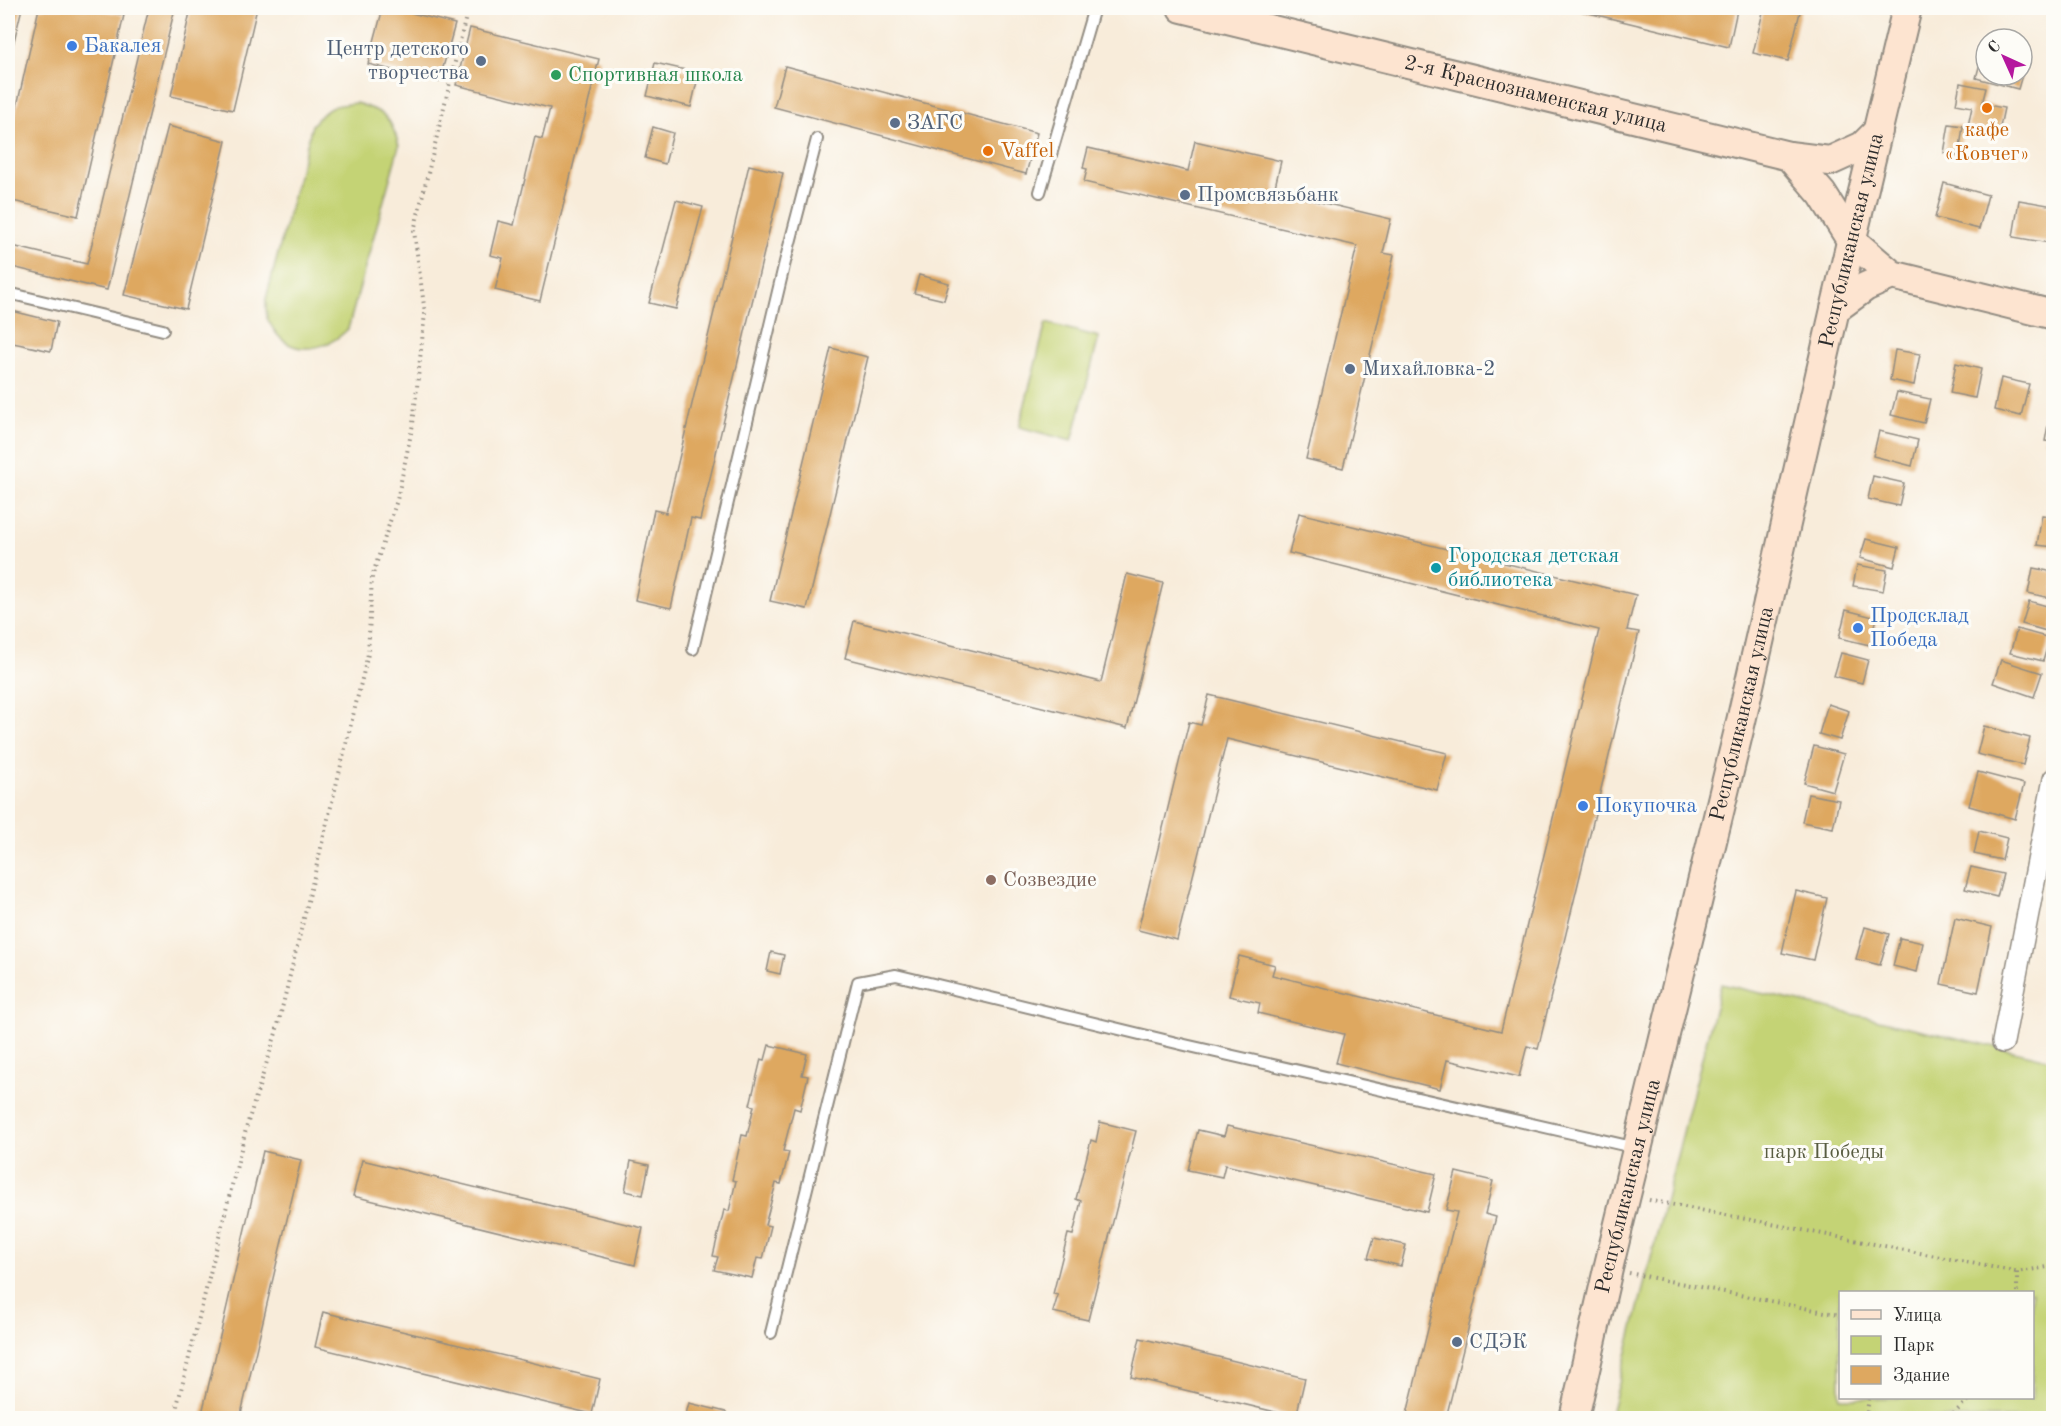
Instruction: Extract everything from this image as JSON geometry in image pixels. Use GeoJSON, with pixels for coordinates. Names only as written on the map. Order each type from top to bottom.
{"type":"FeatureCollection","features":[{"type":"Feature","properties":{"kind":"street","name":"2-я Краснознаменская улица"},"geometry":{"type":"LineString","coordinates":[[1182,8],[1789,156],[1830,161],[1863,146],[1878,131]]}},
{"type":"Feature","properties":{"kind":"street","name":"Республиканская улица"},"geometry":{"type":"LineString","coordinates":[[1574,1419],[1608,1269],[1739,730],[1851,240],[1907,8]]}},
{"type":"Feature","properties":{"kind":"street"},"geometry":{"type":"LineString","coordinates":[[1789,156],[1822,194],[1851,240],[1892,275],[2054,315]]}},
{"type":"Feature","properties":{"kind":"street"},"geometry":{"type":"LineString","coordinates":[[1835,309],[1865,287],[1892,275]]}},
{"type":"Feature","properties":{"kind":"street"},"geometry":{"type":"LineString","coordinates":[[2003,1042],[2054,779]]}},
{"type":"Feature","properties":{"kind":"lane"},"geometry":{"type":"LineString","coordinates":[[1040,192],[1094,8]]}},
{"type":"Feature","properties":{"kind":"lane"},"geometry":{"type":"LineString","coordinates":[[693,649],[785,262],[817,139]]}},
{"type":"Feature","properties":{"kind":"lane"},"geometry":{"type":"LineString","coordinates":[[8,293],[162,330]]}},
{"type":"Feature","properties":{"kind":"lane"},"geometry":{"type":"LineString","coordinates":[[771,1333],[858,982],[896,975],[1185,1045],[1637,1148]]}},
{"type":"Feature","properties":{"kind":"path"},"geometry":{"type":"LineString","coordinates":[[174,1419],[247,1125],[276,1033],[368,654],[372,577],[397,500],[413,424],[425,313],[414,231],[468,8]]}},
{"type":"Feature","properties":{"kind":"path"},"geometry":{"type":"LineString","coordinates":[[1626,1195],[2017,1272],[2054,1266]]}},
{"type":"Feature","properties":{"kind":"path"},"geometry":{"type":"LineString","coordinates":[[1608,1269],[1839,1315]]}},
{"type":"Feature","properties":{"kind":"path"},"geometry":{"type":"LineString","coordinates":[[2017,1272],[2017,1291]]}},
{"type":"Feature","properties":{"kind":"path"},"geometry":{"type":"LineString","coordinates":[[1866,1419],[1869,1399]]}},
{"type":"Feature","properties":{"kind":"path"},"geometry":{"type":"LineString","coordinates":[[1949,1419],[1969,1399]]}},
{"type":"Feature","properties":{"kind":"green space"},"geometry":{"type":"Polygon","coordinates":[[[356,103],[374,109],[390,122],[399,146],[348,329],[331,342],[321,346],[300,348],[282,339],[274,330],[267,318],[266,299],[312,125],[331,108],[356,103]]]}},
{"type":"Feature","properties":{"kind":"green space"},"geometry":{"type":"Polygon","coordinates":[[[1046,323],[1099,337],[1072,441],[1019,427],[1046,323]]]}},
{"type":"Feature","properties":{"kind":"green space","name":"парк Победы"},"geometry":{"type":"Polygon","coordinates":[[[1721,984],[2053,1060],[2054,1371],[2048,1418],[1610,1418],[1721,984]]]}},
{"type":"Feature","properties":{"kind":"building"},"geometry":{"type":"Polygon","coordinates":[[[8,8],[22,8],[8,66],[8,8]]]}},
{"type":"Feature","properties":{"kind":"building"},"geometry":{"type":"Polygon","coordinates":[[[39,8],[90,8],[124,15],[78,216],[8,200],[8,146],[39,8]]]}},
{"type":"Feature","properties":{"kind":"building"},"geometry":{"type":"Polygon","coordinates":[[[149,8],[175,8],[107,290],[8,266],[8,245],[87,264],[149,8]]]}},
{"type":"Feature","properties":{"kind":"building"},"geometry":{"type":"Polygon","coordinates":[[[191,8],[257,8],[233,110],[171,96],[191,8]]]}},
{"type":"Feature","properties":{"kind":"building"},"geometry":{"type":"Polygon","coordinates":[[[383,8],[392,8],[455,24],[439,82],[368,64],[383,8]]]}},
{"type":"Feature","properties":{"kind":"building"},"geometry":{"type":"Polygon","coordinates":[[[1568,8],[1725,8],[1737,10],[1729,47],[1568,8]]]}},
{"type":"Feature","properties":{"kind":"building"},"geometry":{"type":"Polygon","coordinates":[[[1764,8],[1801,8],[1788,61],[1753,53],[1764,8]]]}},
{"type":"Feature","properties":{"kind":"building"},"geometry":{"type":"Polygon","coordinates":[[[470,28],[599,59],[540,301],[495,290],[503,258],[490,255],[498,221],[514,225],[535,137],[542,139],[550,108],[456,85],[470,28]]]}},
{"type":"Feature","properties":{"kind":"building"},"geometry":{"type":"Polygon","coordinates":[[[655,63],[699,73],[691,107],[647,96],[655,63]]]}},
{"type":"Feature","properties":{"kind":"building"},"geometry":{"type":"Polygon","coordinates":[[[785,66],[1037,133],[1026,174],[774,107],[785,66]]]}},
{"type":"Feature","properties":{"kind":"building","name":"кафе «Ковчег»"},"geometry":{"type":"Polygon","coordinates":[[[1960,83],[1986,88],[1982,104],[2004,108],[1999,132],[1968,126],[1972,107],[1956,104],[1960,83]]]}},
{"type":"Feature","properties":{"kind":"building"},"geometry":{"type":"Polygon","coordinates":[[[1949,124],[1963,126],[1959,156],[1944,153],[1949,124]]]}},
{"type":"Feature","properties":{"kind":"building"},"geometry":{"type":"Polygon","coordinates":[[[168,126],[226,141],[186,309],[124,295],[168,126]]]}},
{"type":"Feature","properties":{"kind":"building"},"geometry":{"type":"Polygon","coordinates":[[[653,127],[673,133],[665,164],[645,158],[653,127]]]}},
{"type":"Feature","properties":{"kind":"building"},"geometry":{"type":"Polygon","coordinates":[[[1195,141],[1281,161],[1274,191],[1391,219],[1383,253],[1394,255],[1343,468],[1306,459],[1357,246],[1084,182],[1087,169],[1083,168],[1088,148],[1188,171],[1195,141]]]}},
{"type":"Feature","properties":{"kind":"building"},"geometry":{"type":"Polygon","coordinates":[[[749,165],[783,173],[700,520],[691,518],[671,608],[635,600],[654,510],[666,513],[749,165]]]}},
{"type":"Feature","properties":{"kind":"building"},"geometry":{"type":"Polygon","coordinates":[[[1944,183],[1988,195],[1979,229],[1935,218],[1944,183]]]}},
{"type":"Feature","properties":{"kind":"building"},"geometry":{"type":"Polygon","coordinates":[[[676,200],[703,207],[676,309],[649,303],[676,200]]]}},
{"type":"Feature","properties":{"kind":"building"},"geometry":{"type":"Polygon","coordinates":[[[2019,200],[2054,206],[2049,243],[2013,237],[2019,200]]]}},
{"type":"Feature","properties":{"kind":"building"},"geometry":{"type":"Polygon","coordinates":[[[919,275],[949,283],[944,300],[914,293],[919,275]]]}},
{"type":"Feature","properties":{"kind":"building"},"geometry":{"type":"Polygon","coordinates":[[[8,310],[57,322],[51,351],[8,342],[8,310]]]}},
{"type":"Feature","properties":{"kind":"building"},"geometry":{"type":"Polygon","coordinates":[[[831,348],[868,357],[807,609],[770,601],[831,348]]]}},
{"type":"Feature","properties":{"kind":"building"},"geometry":{"type":"Polygon","coordinates":[[[1895,350],[1920,354],[1914,385],[1890,380],[1895,350]]]}},
{"type":"Feature","properties":{"kind":"building"},"geometry":{"type":"Polygon","coordinates":[[[1956,363],[1981,369],[1975,398],[1950,393],[1956,363]]]}},
{"type":"Feature","properties":{"kind":"building"},"geometry":{"type":"Polygon","coordinates":[[[2001,378],[2029,384],[2021,416],[1994,410],[2001,378]]]}},
{"type":"Feature","properties":{"kind":"building"},"geometry":{"type":"Polygon","coordinates":[[[1897,392],[1930,399],[1924,423],[1891,415],[1897,392]]]}},
{"type":"Feature","properties":{"kind":"building"},"geometry":{"type":"Polygon","coordinates":[[[2052,404],[2054,404],[2054,442],[2045,441],[2052,404]]]}},
{"type":"Feature","properties":{"kind":"building"},"geometry":{"type":"Polygon","coordinates":[[[1879,431],[1918,440],[1912,466],[1873,456],[1879,431]]]}},
{"type":"Feature","properties":{"kind":"building"},"geometry":{"type":"Polygon","coordinates":[[[1873,476],[1904,483],[1899,506],[1868,499],[1873,476]]]}},
{"type":"Feature","properties":{"kind":"building"},"geometry":{"type":"Polygon","coordinates":[[[1299,513],[1636,595],[1627,630],[1639,632],[1538,1049],[1527,1046],[1519,1077],[1447,1060],[1440,1089],[1336,1063],[1344,1034],[1258,1013],[1260,1003],[1229,996],[1239,956],[1275,965],[1272,975],[1501,1031],[1599,630],[1289,553],[1299,513]]]}},
{"type":"Feature","properties":{"kind":"building"},"geometry":{"type":"Polygon","coordinates":[[[2042,515],[2054,517],[2054,547],[2037,545],[2042,515]]]}},
{"type":"Feature","properties":{"kind":"building"},"geometry":{"type":"Polygon","coordinates":[[[1866,539],[1899,547],[1894,567],[1860,558],[1866,539]]]}},
{"type":"Feature","properties":{"kind":"building"},"geometry":{"type":"Polygon","coordinates":[[[1857,565],[1887,570],[1883,591],[1853,586],[1857,565]]]}},
{"type":"Feature","properties":{"kind":"building"},"geometry":{"type":"Polygon","coordinates":[[[2033,568],[2054,572],[2054,599],[2028,593],[2033,568]]]}},
{"type":"Feature","properties":{"kind":"building"},"geometry":{"type":"Polygon","coordinates":[[[1127,574],[1163,583],[1127,728],[845,658],[854,621],[1101,682],[1127,574]]]}},
{"type":"Feature","properties":{"kind":"building"},"geometry":{"type":"Polygon","coordinates":[[[2029,601],[2054,608],[2054,619],[2050,632],[2022,624],[2029,601]]]}},
{"type":"Feature","properties":{"kind":"building","name":"Продсклад Победа"},"geometry":{"type":"Polygon","coordinates":[[[1846,610],[1877,618],[1870,645],[1839,638],[1846,610]]]}},
{"type":"Feature","properties":{"kind":"building"},"geometry":{"type":"Polygon","coordinates":[[[2017,629],[2050,638],[2043,661],[2010,653],[2017,629]]]}},
{"type":"Feature","properties":{"kind":"building"},"geometry":{"type":"Polygon","coordinates":[[[1841,653],[1868,660],[1862,683],[1834,676],[1841,653]]]}},
{"type":"Feature","properties":{"kind":"building"},"geometry":{"type":"Polygon","coordinates":[[[2001,660],[2042,673],[2034,697],[1993,683],[2001,660]]]}},
{"type":"Feature","properties":{"kind":"building"},"geometry":{"type":"Polygon","coordinates":[[[1209,695],[1447,753],[1437,790],[1227,739],[1177,940],[1138,930],[1189,722],[1201,725],[1209,695]]]}},
{"type":"Feature","properties":{"kind":"building"},"geometry":{"type":"Polygon","coordinates":[[[1828,704],[1849,711],[1840,740],[1819,734],[1828,704]]]}},
{"type":"Feature","properties":{"kind":"building"},"geometry":{"type":"Polygon","coordinates":[[[1984,726],[2030,738],[2023,765],[1977,754],[1984,726]]]}},
{"type":"Feature","properties":{"kind":"building"},"geometry":{"type":"Polygon","coordinates":[[[1814,746],[1844,754],[1833,791],[1804,783],[1814,746]]]}},
{"type":"Feature","properties":{"kind":"building"},"geometry":{"type":"Polygon","coordinates":[[[1978,772],[2024,784],[2015,819],[1969,806],[1978,772]]]}},
{"type":"Feature","properties":{"kind":"building"},"geometry":{"type":"Polygon","coordinates":[[[1808,794],[1839,800],[1833,828],[1802,822],[1808,794]]]}},
{"type":"Feature","properties":{"kind":"building"},"geometry":{"type":"Polygon","coordinates":[[[1979,831],[2007,838],[2002,860],[1974,854],[1979,831]]]}},
{"type":"Feature","properties":{"kind":"building"},"geometry":{"type":"Polygon","coordinates":[[[1971,867],[2003,874],[1997,897],[1965,889],[1971,867]]]}},
{"type":"Feature","properties":{"kind":"building"},"geometry":{"type":"Polygon","coordinates":[[[1796,891],[1827,898],[1813,960],[1782,953],[1796,891]]]}},
{"type":"Feature","properties":{"kind":"building"},"geometry":{"type":"Polygon","coordinates":[[[1955,918],[1992,927],[1978,992],[1941,984],[1955,918]]]}},
{"type":"Feature","properties":{"kind":"building"},"geometry":{"type":"Polygon","coordinates":[[[1865,927],[1889,934],[1880,965],[1856,959],[1865,927]]]}},
{"type":"Feature","properties":{"kind":"building"},"geometry":{"type":"Polygon","coordinates":[[[1900,938],[1923,943],[1917,972],[1893,966],[1900,938]]]}},
{"type":"Feature","properties":{"kind":"building"},"geometry":{"type":"Polygon","coordinates":[[[771,952],[784,955],[780,974],[767,971],[771,952]]]}},
{"type":"Feature","properties":{"kind":"building"},"geometry":{"type":"Polygon","coordinates":[[[769,1045],[807,1054],[802,1075],[808,1076],[800,1110],[794,1108],[783,1151],[789,1152],[781,1184],[776,1183],[765,1225],[771,1226],[763,1259],[757,1258],[752,1278],[714,1270],[718,1257],[713,1256],[724,1210],[729,1211],[736,1181],[732,1180],[742,1135],[747,1136],[754,1106],[750,1105],[761,1059],[765,1060],[769,1045]]]}},
{"type":"Feature","properties":{"kind":"building"},"geometry":{"type":"Polygon","coordinates":[[[1100,1122],[1136,1131],[1088,1320],[1053,1312],[1058,1295],[1053,1294],[1068,1234],[1073,1235],[1081,1201],[1076,1199],[1091,1140],[1096,1142],[1100,1122]]]}},
{"type":"Feature","properties":{"kind":"building"},"geometry":{"type":"Polygon","coordinates":[[[1227,1126],[1436,1174],[1427,1212],[1225,1165],[1222,1177],[1188,1170],[1198,1130],[1224,1136],[1227,1126]]]}},
{"type":"Feature","properties":{"kind":"building"},"geometry":{"type":"Polygon","coordinates":[[[263,1151],[301,1160],[240,1418],[201,1418],[263,1151]]]}},
{"type":"Feature","properties":{"kind":"building"},"geometry":{"type":"Polygon","coordinates":[[[362,1160],[643,1228],[635,1265],[353,1196],[362,1160]]]}},
{"type":"Feature","properties":{"kind":"building"},"geometry":{"type":"Polygon","coordinates":[[[631,1161],[649,1165],[643,1195],[625,1191],[631,1161]]]}},
{"type":"Feature","properties":{"kind":"building"},"geometry":{"type":"Polygon","coordinates":[[[1456,1172],[1493,1181],[1485,1214],[1496,1217],[1446,1418],[1406,1418],[1457,1212],[1446,1210],[1456,1172]]]}},
{"type":"Feature","properties":{"kind":"building"},"geometry":{"type":"Polygon","coordinates":[[[1374,1238],[1406,1245],[1401,1266],[1368,1258],[1374,1238]]]}},
{"type":"Feature","properties":{"kind":"building"},"geometry":{"type":"Polygon","coordinates":[[[323,1312],[600,1379],[592,1414],[315,1347],[323,1312]]]}},
{"type":"Feature","properties":{"kind":"building"},"geometry":{"type":"Polygon","coordinates":[[[1140,1338],[1305,1378],[1296,1417],[1131,1377],[1140,1338]]]}},
{"type":"Feature","properties":{"kind":"building"},"geometry":{"type":"Polygon","coordinates":[[[689,1403],[726,1412],[724,1418],[685,1418],[689,1403]]]}},
{"type":"Feature","properties":{"kind":"place","name":"Бакалея"},"geometry":{"type":"Point","coordinates":[72,46]}},
{"type":"Feature","properties":{"kind":"place","name":"Центр детского творчества"},"geometry":{"type":"Point","coordinates":[481,61]}},
{"type":"Feature","properties":{"kind":"place","name":"Спортивная школа"},"geometry":{"type":"Point","coordinates":[556,75]}},
{"type":"Feature","properties":{"kind":"place","name":"кафе «Ковчег»"},"geometry":{"type":"Point","coordinates":[1987,108]}},
{"type":"Feature","properties":{"kind":"place","name":"ЗАГС"},"geometry":{"type":"Point","coordinates":[895,123]}},
{"type":"Feature","properties":{"kind":"place","name":"Vaffel"},"geometry":{"type":"Point","coordinates":[988,151]}},
{"type":"Feature","properties":{"kind":"place","name":"Промсвязьбанк"},"geometry":{"type":"Point","coordinates":[1185,195]}},
{"type":"Feature","properties":{"kind":"place","name":"Михайловка-2"},"geometry":{"type":"Point","coordinates":[1350,369]}},
{"type":"Feature","properties":{"kind":"place","name":"Городская детская библиотека"},"geometry":{"type":"Point","coordinates":[1436,568]}},
{"type":"Feature","properties":{"kind":"place","name":"Продсклад Победа"},"geometry":{"type":"Point","coordinates":[1858,628]}},
{"type":"Feature","properties":{"kind":"place","name":"Покупочка"},"geometry":{"type":"Point","coordinates":[1583,806]}},
{"type":"Feature","properties":{"kind":"place","name":"Созвездие"},"geometry":{"type":"Point","coordinates":[991,880]}},
{"type":"Feature","properties":{"kind":"place","name":"СДЭК"},"geometry":{"type":"Point","coordinates":[1457,1342]}}]}
